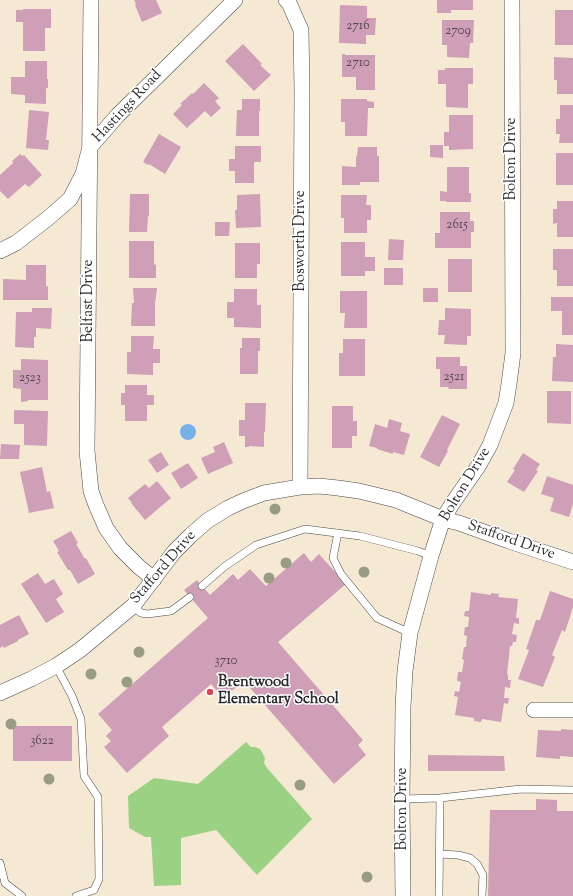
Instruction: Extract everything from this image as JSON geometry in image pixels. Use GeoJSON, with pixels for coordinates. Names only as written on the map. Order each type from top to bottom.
{"type":"FeatureCollection","features":[{"type":"Feature","properties":{"kind":"street","name":"Belfast Drive"},"geometry":{"type":"LineString","coordinates":[[91,0],[88,451],[91,491],[106,528],[120,548],[139,567],[154,579]]}},
{"type":"Feature","properties":{"kind":"street","name":"Hastings Road"},"geometry":{"type":"LineString","coordinates":[[0,251],[16,243],[47,220],[70,199],[83,174],[90,147],[118,115],[234,0]]}},
{"type":"Feature","properties":{"kind":"street","name":"Bosworth Drive"},"geometry":{"type":"LineString","coordinates":[[286,0],[289,3],[301,30],[300,487]]}},
{"type":"Feature","properties":{"kind":"street","name":"Bolton Drive"},"geometry":{"type":"LineString","coordinates":[[403,896],[403,707],[405,671],[410,633],[431,556],[443,519],[480,465],[490,445],[506,403],[513,353],[512,0]]}},
{"type":"Feature","properties":{"kind":"street","name":"Stafford Drive"},"geometry":{"type":"LineString","coordinates":[[0,693],[56,666],[80,650],[133,606],[174,552],[207,521],[228,508],[264,493],[300,487],[319,486],[359,491],[396,500],[443,519],[459,523],[508,542],[573,562]]}},
{"type":"Feature","properties":{"kind":"street"},"geometry":{"type":"LineString","coordinates":[[534,710],[573,710]]}},
{"type":"Feature","properties":{"kind":"lane"},"geometry":{"type":"LineString","coordinates":[[202,586],[224,567],[256,545],[305,529],[360,536],[431,556]]}},
{"type":"Feature","properties":{"kind":"lane"},"geometry":{"type":"LineString","coordinates":[[338,533],[333,558],[341,574],[377,618],[410,633]]}},
{"type":"Feature","properties":{"kind":"lane"},"geometry":{"type":"LineString","coordinates":[[133,606],[141,613],[147,614],[171,611],[190,597]]}},
{"type":"Feature","properties":{"kind":"lane"},"geometry":{"type":"LineString","coordinates":[[56,666],[72,696],[81,720],[84,776],[98,797],[99,879],[94,890],[76,896]]}},
{"type":"Feature","properties":{"kind":"lane"},"geometry":{"type":"LineString","coordinates":[[402,799],[440,798],[521,789],[573,790]]}},
{"type":"Feature","properties":{"kind":"lane"},"geometry":{"type":"LineString","coordinates":[[439,896],[440,798]]}},
{"type":"Feature","properties":{"kind":"lane"},"geometry":{"type":"LineString","coordinates":[[439,854],[458,855],[470,858],[478,864],[483,875],[482,896]]}},
{"type":"Feature","properties":{"kind":"lane"},"geometry":{"type":"LineString","coordinates":[[0,863],[5,884],[22,896]]}},
{"type":"Feature","properties":{"kind":"green space"},"geometry":{"type":"Polygon","coordinates":[[[246,742],[251,747],[260,749],[265,758],[264,763],[267,768],[312,819],[257,875],[216,830],[181,838],[181,885],[154,886],[151,837],[145,837],[129,828],[128,796],[154,778],[198,784],[246,742]]]}},
{"type":"Feature","properties":{"kind":"water"},"geometry":{"type":"Polygon","coordinates":[[[188,424],[194,426],[196,432],[194,438],[188,440],[182,438],[180,432],[182,426],[188,424]]]}},
{"type":"Feature","properties":{"kind":"building"},"geometry":{"type":"Polygon","coordinates":[[[134,0],[156,0],[162,13],[142,22],[134,0]]]}},
{"type":"Feature","properties":{"kind":"building"},"geometry":{"type":"Polygon","coordinates":[[[437,0],[473,0],[473,10],[451,10],[451,13],[437,13],[437,0]]]}},
{"type":"Feature","properties":{"kind":"building"},"geometry":{"type":"Polygon","coordinates":[[[340,5],[367,6],[367,18],[376,18],[375,35],[366,35],[366,44],[339,43],[340,5]]]}},
{"type":"Feature","properties":{"kind":"building"},"geometry":{"type":"Polygon","coordinates":[[[51,9],[51,28],[45,28],[45,51],[23,51],[23,22],[16,22],[16,10],[51,9]]]}},
{"type":"Feature","properties":{"kind":"building"},"geometry":{"type":"Polygon","coordinates":[[[555,10],[573,10],[573,45],[555,45],[555,10]]]}},
{"type":"Feature","properties":{"kind":"building"},"geometry":{"type":"Polygon","coordinates":[[[442,20],[474,20],[473,43],[470,43],[469,58],[447,57],[447,45],[442,45],[442,20]]]}},
{"type":"Feature","properties":{"kind":"building"},"geometry":{"type":"Polygon","coordinates":[[[243,44],[262,64],[260,65],[271,75],[254,91],[225,61],[243,44]]]}},
{"type":"Feature","properties":{"kind":"building"},"geometry":{"type":"Polygon","coordinates":[[[342,54],[375,55],[375,90],[356,90],[356,77],[342,77],[342,54]]]}},
{"type":"Feature","properties":{"kind":"building"},"geometry":{"type":"Polygon","coordinates":[[[554,57],[573,58],[573,94],[557,94],[557,80],[554,80],[554,57]]]}},
{"type":"Feature","properties":{"kind":"building"},"geometry":{"type":"Polygon","coordinates":[[[25,61],[47,61],[48,88],[46,88],[46,104],[25,103],[25,95],[11,94],[11,77],[25,77],[25,61]]]}},
{"type":"Feature","properties":{"kind":"building"},"geometry":{"type":"Polygon","coordinates":[[[445,68],[473,68],[473,84],[468,84],[468,108],[446,107],[446,84],[438,84],[438,70],[445,70],[445,68]]]}},
{"type":"Feature","properties":{"kind":"building"},"geometry":{"type":"Polygon","coordinates":[[[204,83],[219,98],[215,101],[221,108],[211,117],[205,111],[187,128],[173,114],[182,105],[180,104],[204,83]]]}},
{"type":"Feature","properties":{"kind":"building"},"geometry":{"type":"Polygon","coordinates":[[[242,99],[260,99],[259,136],[236,136],[237,110],[242,110],[242,99]]]}},
{"type":"Feature","properties":{"kind":"building"},"geometry":{"type":"Polygon","coordinates":[[[341,99],[367,99],[367,101],[374,102],[374,108],[368,108],[367,136],[345,136],[345,122],[341,122],[341,99]]]}},
{"type":"Feature","properties":{"kind":"building"},"geometry":{"type":"Polygon","coordinates":[[[560,105],[573,105],[573,143],[559,143],[560,134],[556,134],[556,119],[560,119],[560,105]]]}},
{"type":"Feature","properties":{"kind":"building"},"geometry":{"type":"Polygon","coordinates":[[[29,110],[49,112],[46,140],[49,140],[48,150],[26,148],[29,110]]]}},
{"type":"Feature","properties":{"kind":"building"},"geometry":{"type":"Polygon","coordinates":[[[449,115],[473,115],[473,149],[449,150],[449,146],[444,146],[444,132],[449,132],[449,115]]]}},
{"type":"Feature","properties":{"kind":"building"},"geometry":{"type":"Polygon","coordinates":[[[159,134],[181,147],[165,174],[143,162],[159,134]]]}},
{"type":"Feature","properties":{"kind":"building"},"geometry":{"type":"Polygon","coordinates":[[[430,145],[443,145],[443,158],[430,157],[430,145]]]}},
{"type":"Feature","properties":{"kind":"building"},"geometry":{"type":"Polygon","coordinates":[[[235,146],[261,146],[261,162],[254,162],[254,183],[235,183],[235,171],[229,171],[229,159],[235,159],[235,146]]]}},
{"type":"Feature","properties":{"kind":"building"},"geometry":{"type":"Polygon","coordinates":[[[358,147],[377,147],[377,156],[379,156],[379,182],[360,182],[360,185],[342,185],[342,166],[356,167],[358,147]]]}},
{"type":"Feature","properties":{"kind":"building"},"geometry":{"type":"Polygon","coordinates":[[[556,153],[573,153],[573,185],[556,185],[556,153]]]}},
{"type":"Feature","properties":{"kind":"building"},"geometry":{"type":"Polygon","coordinates":[[[20,154],[22,156],[24,155],[42,175],[29,187],[25,184],[8,199],[0,191],[0,175],[20,154]]]}},
{"type":"Feature","properties":{"kind":"building"},"geometry":{"type":"Polygon","coordinates":[[[447,167],[469,167],[469,193],[471,193],[471,202],[440,201],[440,191],[447,192],[447,167]]]}},
{"type":"Feature","properties":{"kind":"building"},"geometry":{"type":"Polygon","coordinates":[[[130,194],[149,194],[147,232],[129,232],[130,194]]]}},
{"type":"Feature","properties":{"kind":"building"},"geometry":{"type":"Polygon","coordinates":[[[260,194],[261,227],[236,228],[235,210],[237,210],[237,195],[260,194]]]}},
{"type":"Feature","properties":{"kind":"building"},"geometry":{"type":"Polygon","coordinates":[[[341,195],[367,195],[366,205],[371,205],[371,220],[367,220],[367,233],[344,233],[344,218],[341,218],[341,195]]]}},
{"type":"Feature","properties":{"kind":"building"},"geometry":{"type":"Polygon","coordinates":[[[557,201],[573,201],[573,237],[557,237],[557,223],[553,224],[553,209],[557,209],[557,201]]]}},
{"type":"Feature","properties":{"kind":"building"},"geometry":{"type":"Polygon","coordinates":[[[440,212],[470,212],[470,221],[474,221],[474,232],[471,232],[471,248],[435,248],[435,233],[440,233],[440,212]]]}},
{"type":"Feature","properties":{"kind":"building"},"geometry":{"type":"Polygon","coordinates":[[[215,222],[230,222],[229,236],[215,236],[215,222]]]}},
{"type":"Feature","properties":{"kind":"building"},"geometry":{"type":"Polygon","coordinates":[[[389,239],[404,240],[403,260],[388,260],[389,239]]]}},
{"type":"Feature","properties":{"kind":"building"},"geometry":{"type":"Polygon","coordinates":[[[129,241],[154,241],[154,265],[156,264],[156,278],[129,278],[129,241]]]}},
{"type":"Feature","properties":{"kind":"building"},"geometry":{"type":"Polygon","coordinates":[[[341,242],[365,242],[365,257],[375,257],[375,271],[365,271],[365,276],[341,276],[341,242]]]}},
{"type":"Feature","properties":{"kind":"building"},"geometry":{"type":"Polygon","coordinates":[[[235,243],[260,243],[260,264],[257,264],[257,278],[235,278],[235,243]]]}},
{"type":"Feature","properties":{"kind":"building"},"geometry":{"type":"Polygon","coordinates":[[[553,249],[573,249],[573,286],[557,286],[557,270],[553,270],[553,249]]]}},
{"type":"Feature","properties":{"kind":"building"},"geometry":{"type":"Polygon","coordinates":[[[448,259],[472,259],[472,292],[448,292],[448,259]]]}},
{"type":"Feature","properties":{"kind":"building"},"geometry":{"type":"Polygon","coordinates":[[[26,265],[46,265],[46,287],[48,286],[48,300],[3,300],[3,279],[26,280],[26,265]]]}},
{"type":"Feature","properties":{"kind":"building"},"geometry":{"type":"Polygon","coordinates":[[[384,268],[403,268],[403,285],[384,285],[384,268]]]}},
{"type":"Feature","properties":{"kind":"building"},"geometry":{"type":"Polygon","coordinates":[[[133,288],[157,288],[155,326],[131,326],[132,303],[134,303],[133,288]]]}},
{"type":"Feature","properties":{"kind":"building"},"geometry":{"type":"Polygon","coordinates":[[[423,288],[438,288],[438,302],[423,302],[423,288]]]}},
{"type":"Feature","properties":{"kind":"building"},"geometry":{"type":"Polygon","coordinates":[[[234,289],[257,289],[257,305],[261,305],[261,328],[234,327],[234,318],[227,318],[227,302],[234,302],[234,289]]]}},
{"type":"Feature","properties":{"kind":"building"},"geometry":{"type":"Polygon","coordinates":[[[340,291],[367,291],[367,328],[344,328],[345,313],[340,313],[340,291]]]}},
{"type":"Feature","properties":{"kind":"building"},"geometry":{"type":"Polygon","coordinates":[[[551,297],[573,297],[573,335],[562,335],[562,311],[551,311],[551,297]]]}},
{"type":"Feature","properties":{"kind":"building"},"geometry":{"type":"Polygon","coordinates":[[[32,308],[52,308],[51,329],[36,328],[34,348],[15,347],[16,312],[32,312],[32,308]]]}},
{"type":"Feature","properties":{"kind":"building"},"geometry":{"type":"Polygon","coordinates":[[[445,308],[471,309],[471,336],[467,336],[467,345],[444,344],[445,335],[438,335],[439,320],[445,320],[445,308]]]}},
{"type":"Feature","properties":{"kind":"building"},"geometry":{"type":"Polygon","coordinates":[[[131,336],[154,336],[153,349],[160,349],[160,363],[153,363],[153,375],[127,374],[127,352],[131,352],[131,336]]]}},
{"type":"Feature","properties":{"kind":"building"},"geometry":{"type":"Polygon","coordinates":[[[242,338],[260,338],[260,351],[258,351],[258,374],[240,374],[240,348],[242,348],[242,338]]]}},
{"type":"Feature","properties":{"kind":"building"},"geometry":{"type":"Polygon","coordinates":[[[343,339],[365,339],[365,376],[339,376],[339,353],[343,353],[343,339]]]}},
{"type":"Feature","properties":{"kind":"building"},"geometry":{"type":"Polygon","coordinates":[[[556,344],[573,345],[573,382],[552,381],[553,357],[556,357],[556,344]]]}},
{"type":"Feature","properties":{"kind":"building"},"geometry":{"type":"Polygon","coordinates":[[[436,357],[460,357],[460,366],[467,366],[467,389],[449,389],[448,387],[440,387],[440,369],[436,369],[436,357]]]}},
{"type":"Feature","properties":{"kind":"building"},"geometry":{"type":"Polygon","coordinates":[[[21,359],[48,360],[48,400],[28,400],[21,402],[21,389],[13,388],[13,370],[21,370],[21,359]]]}},
{"type":"Feature","properties":{"kind":"building"},"geometry":{"type":"Polygon","coordinates":[[[125,385],[147,385],[147,395],[154,395],[154,405],[147,405],[147,421],[125,421],[125,405],[121,405],[121,393],[125,393],[125,385]]]}},
{"type":"Feature","properties":{"kind":"building"},"geometry":{"type":"Polygon","coordinates":[[[547,391],[571,391],[571,424],[547,423],[547,391]]]}},
{"type":"Feature","properties":{"kind":"building"},"geometry":{"type":"Polygon","coordinates":[[[245,403],[266,403],[264,447],[245,447],[245,436],[239,436],[239,420],[245,420],[245,403]]]}},
{"type":"Feature","properties":{"kind":"building"},"geometry":{"type":"Polygon","coordinates":[[[332,406],[353,406],[353,421],[357,421],[357,436],[352,436],[352,448],[332,448],[332,406]]]}},
{"type":"Feature","properties":{"kind":"building"},"geometry":{"type":"Polygon","coordinates":[[[14,410],[48,411],[47,446],[24,445],[24,424],[14,424],[14,410]]]}},
{"type":"Feature","properties":{"kind":"building"},"geometry":{"type":"Polygon","coordinates":[[[442,415],[460,424],[439,467],[420,457],[442,415]]]}},
{"type":"Feature","properties":{"kind":"building"},"geometry":{"type":"Polygon","coordinates":[[[389,419],[402,423],[400,431],[410,434],[404,455],[393,452],[393,454],[369,446],[375,424],[387,428],[389,419]]]}},
{"type":"Feature","properties":{"kind":"building"},"geometry":{"type":"Polygon","coordinates":[[[224,442],[233,463],[208,474],[201,458],[215,452],[213,447],[224,442]]]}},
{"type":"Feature","properties":{"kind":"building"},"geometry":{"type":"Polygon","coordinates":[[[1,444],[20,445],[19,459],[0,459],[1,444]]]}},
{"type":"Feature","properties":{"kind":"building"},"geometry":{"type":"Polygon","coordinates":[[[161,452],[169,465],[157,473],[148,460],[161,452]]]}},
{"type":"Feature","properties":{"kind":"building"},"geometry":{"type":"Polygon","coordinates":[[[523,453],[540,464],[536,470],[538,471],[524,492],[507,482],[515,470],[513,469],[523,453]]]}},
{"type":"Feature","properties":{"kind":"building"},"geometry":{"type":"Polygon","coordinates":[[[188,463],[198,478],[181,489],[171,473],[188,463]]]}},
{"type":"Feature","properties":{"kind":"building"},"geometry":{"type":"Polygon","coordinates":[[[42,467],[47,492],[50,491],[54,508],[29,513],[20,472],[42,467]]]}},
{"type":"Feature","properties":{"kind":"building"},"geometry":{"type":"Polygon","coordinates":[[[547,476],[573,485],[573,504],[569,517],[550,511],[554,498],[541,494],[547,476]]]}},
{"type":"Feature","properties":{"kind":"building"},"geometry":{"type":"Polygon","coordinates":[[[157,481],[171,498],[145,520],[128,498],[145,484],[149,488],[157,481]]]}},
{"type":"Feature","properties":{"kind":"building"},"geometry":{"type":"Polygon","coordinates":[[[71,531],[78,543],[76,544],[95,574],[78,584],[57,552],[59,551],[53,541],[71,531]]]}},
{"type":"Feature","properties":{"kind":"building"},"geometry":{"type":"Polygon","coordinates":[[[304,553],[311,562],[319,554],[346,584],[278,642],[363,740],[358,745],[366,755],[334,784],[244,681],[223,698],[211,684],[162,727],[169,736],[127,773],[104,747],[111,741],[106,736],[112,730],[98,714],[208,618],[184,590],[197,580],[210,595],[233,574],[238,580],[250,569],[266,586],[304,553]]]}},
{"type":"Feature","properties":{"kind":"building"},"geometry":{"type":"Polygon","coordinates":[[[38,573],[45,584],[54,579],[63,594],[56,599],[64,612],[46,623],[21,584],[38,573]]]}},
{"type":"Feature","properties":{"kind":"building"},"geometry":{"type":"Polygon","coordinates":[[[550,591],[573,599],[573,607],[565,632],[562,630],[552,655],[555,657],[543,687],[518,679],[529,650],[526,649],[536,620],[540,620],[550,591]]]}},
{"type":"Feature","properties":{"kind":"building"},"geometry":{"type":"Polygon","coordinates":[[[471,592],[491,595],[491,593],[499,594],[498,597],[518,599],[516,618],[519,618],[519,624],[514,623],[512,634],[517,635],[516,642],[513,642],[512,646],[510,646],[507,674],[508,680],[511,680],[510,688],[505,687],[504,698],[509,698],[508,704],[504,703],[501,722],[482,719],[481,722],[474,721],[474,718],[455,715],[458,697],[454,696],[455,691],[459,692],[461,682],[457,681],[458,672],[462,672],[464,660],[462,659],[464,647],[466,647],[467,636],[464,635],[465,627],[468,627],[469,617],[464,616],[465,611],[469,611],[471,592]]]}},
{"type":"Feature","properties":{"kind":"building"},"geometry":{"type":"Polygon","coordinates":[[[19,615],[29,634],[4,648],[3,646],[0,648],[0,625],[19,615]]]}},
{"type":"Feature","properties":{"kind":"building"},"geometry":{"type":"Polygon","coordinates":[[[13,726],[72,726],[72,761],[13,761],[13,726]]]}},
{"type":"Feature","properties":{"kind":"building"},"geometry":{"type":"Polygon","coordinates":[[[561,729],[573,730],[573,757],[560,756],[560,759],[536,757],[538,730],[561,731],[561,729]]]}},
{"type":"Feature","properties":{"kind":"building"},"geometry":{"type":"Polygon","coordinates":[[[428,755],[504,756],[505,771],[428,771],[428,755]]]}},
{"type":"Feature","properties":{"kind":"building"},"geometry":{"type":"Polygon","coordinates":[[[536,799],[557,800],[557,811],[573,811],[573,896],[488,896],[490,810],[536,810],[536,799]]]}},
{"type":"Feature","properties":{"kind":"place","name":"Brentwood Elementary School"},"geometry":{"type":"Point","coordinates":[210,692]}}]}
